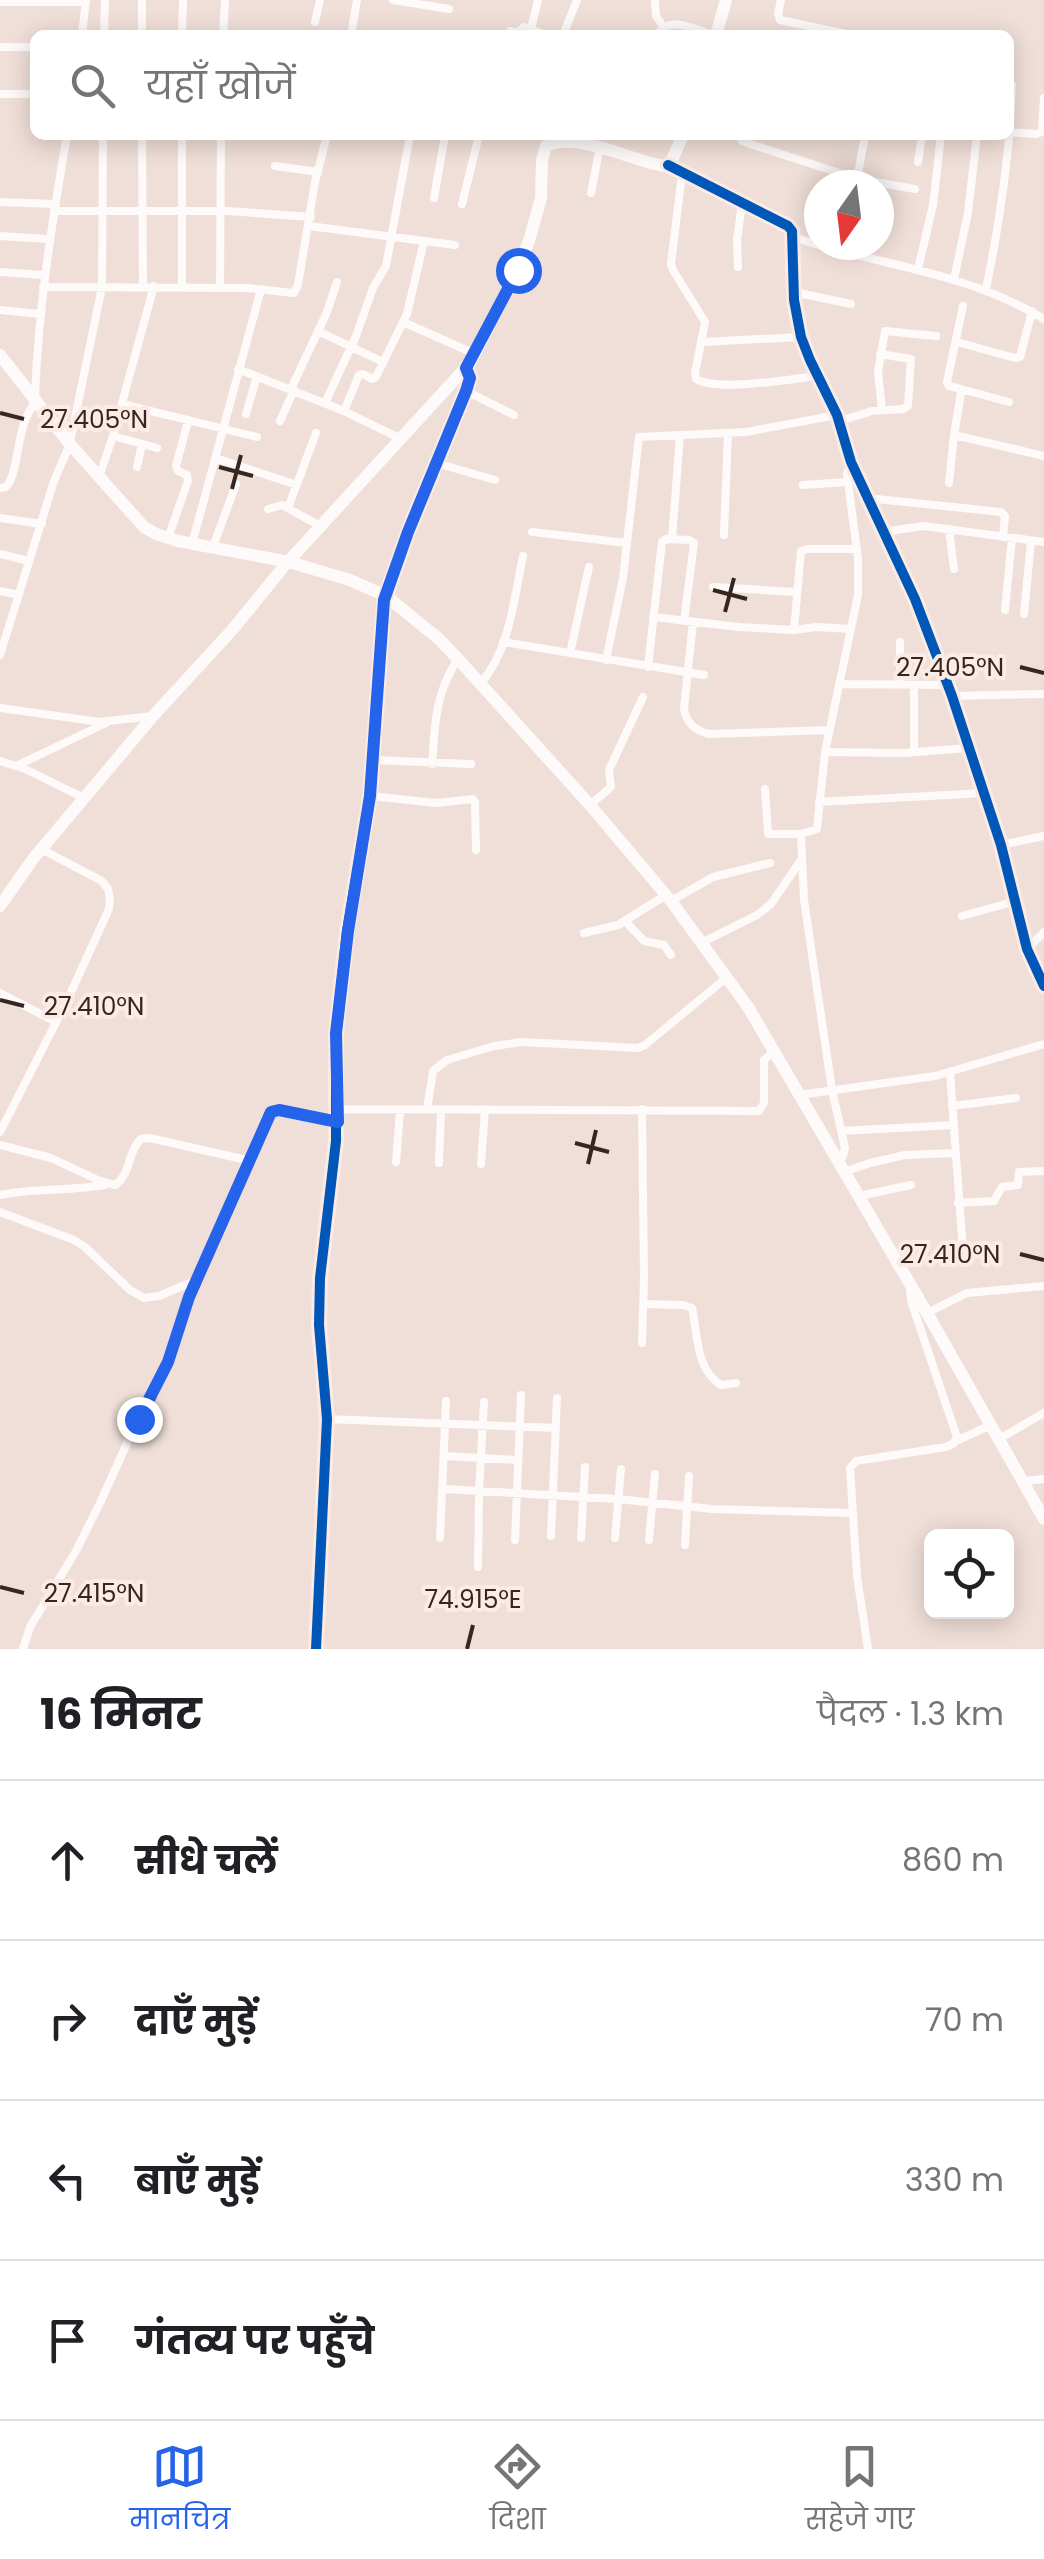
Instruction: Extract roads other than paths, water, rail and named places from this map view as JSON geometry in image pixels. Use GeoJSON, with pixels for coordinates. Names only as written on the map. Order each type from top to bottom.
{"type":"FeatureCollection","features":[{"type":"Feature","properties":{"kind":"main road"},"geometry":{"type":"LineString","coordinates":[[717,30],[726,0]]}},
{"type":"Feature","properties":{"kind":"main road"},"geometry":{"type":"LineString","coordinates":[[0,906],[41,849],[154,716],[466,368],[524,258],[541,198],[546,140],[600,147],[659,166],[668,165],[680,140]]}},
{"type":"Feature","properties":{"kind":"main road"},"geometry":{"type":"LineString","coordinates":[[0,356],[33,404]]}},
{"type":"Feature","properties":{"kind":"main road"},"geometry":{"type":"LineString","coordinates":[[0,367],[125,517],[154,539],[224,556],[287,564]]}},
{"type":"Feature","properties":{"kind":"main road"},"geometry":{"type":"LineString","coordinates":[[448,388],[465,395]]}},
{"type":"Feature","properties":{"kind":"main road"},"geometry":{"type":"LineString","coordinates":[[68,447],[144,527],[168,538],[287,564],[389,601],[440,640],[481,683],[668,898],[748,1007],[1044,1519]]}},
{"type":"Feature","properties":{"kind":"street"},"geometry":{"type":"LineString","coordinates":[[104,0],[104,30]]}},
{"type":"Feature","properties":{"kind":"street"},"geometry":{"type":"LineString","coordinates":[[142,0],[142,30]]}},
{"type":"Feature","properties":{"kind":"street"},"geometry":{"type":"LineString","coordinates":[[182,0],[182,30]]}},
{"type":"Feature","properties":{"kind":"street"},"geometry":{"type":"LineString","coordinates":[[224,30],[226,0]]}},
{"type":"Feature","properties":{"kind":"street"},"geometry":{"type":"LineString","coordinates":[[315,22],[320,0]]}},
{"type":"Feature","properties":{"kind":"street"},"geometry":{"type":"LineString","coordinates":[[352,30],[357,0]]}},
{"type":"Feature","properties":{"kind":"street"},"geometry":{"type":"LineString","coordinates":[[393,0],[449,8]]}},
{"type":"Feature","properties":{"kind":"street"},"geometry":{"type":"LineString","coordinates":[[531,28],[538,0]]}},
{"type":"Feature","properties":{"kind":"street"},"geometry":{"type":"LineString","coordinates":[[565,30],[577,0]]}},
{"type":"Feature","properties":{"kind":"street"},"geometry":{"type":"LineString","coordinates":[[655,0],[656,16],[663,26]]}},
{"type":"Feature","properties":{"kind":"street"},"geometry":{"type":"LineString","coordinates":[[781,0],[780,20],[827,30]]}},
{"type":"Feature","properties":{"kind":"street"},"geometry":{"type":"LineString","coordinates":[[0,2],[86,1],[83,30]]}},
{"type":"Feature","properties":{"kind":"street"},"geometry":{"type":"LineString","coordinates":[[660,30],[670,23],[696,30]]}},
{"type":"Feature","properties":{"kind":"street"},"geometry":{"type":"LineString","coordinates":[[520,30],[535,30]]}},
{"type":"Feature","properties":{"kind":"street"},"geometry":{"type":"LineString","coordinates":[[0,48],[30,47]]}},
{"type":"Feature","properties":{"kind":"street"},"geometry":{"type":"LineString","coordinates":[[0,94],[30,94]]}},
{"type":"Feature","properties":{"kind":"street"},"geometry":{"type":"LineString","coordinates":[[1014,132],[1042,132],[1044,98]]}},
{"type":"Feature","properties":{"kind":"street"},"geometry":{"type":"LineString","coordinates":[[0,488],[12,480],[22,426],[33,404],[42,287],[65,140]]}},
{"type":"Feature","properties":{"kind":"street"},"geometry":{"type":"LineString","coordinates":[[0,655],[68,447],[102,287],[104,140]]}},
{"type":"Feature","properties":{"kind":"street"},"geometry":{"type":"LineString","coordinates":[[142,140],[143,286]]}},
{"type":"Feature","properties":{"kind":"street"},"geometry":{"type":"LineString","coordinates":[[182,140],[182,286]]}},
{"type":"Feature","properties":{"kind":"street"},"geometry":{"type":"LineString","coordinates":[[220,288],[221,140]]}},
{"type":"Feature","properties":{"kind":"street"},"geometry":{"type":"LineString","coordinates":[[42,287],[182,286],[290,294],[296,291],[325,140]]}},
{"type":"Feature","properties":{"kind":"street"},"geometry":{"type":"LineString","coordinates":[[325,403],[386,266],[409,140]]}},
{"type":"Feature","properties":{"kind":"street"},"geometry":{"type":"LineString","coordinates":[[434,198],[444,140]]}},
{"type":"Feature","properties":{"kind":"street"},"geometry":{"type":"LineString","coordinates":[[462,204],[478,140]]}},
{"type":"Feature","properties":{"kind":"street"},"geometry":{"type":"LineString","coordinates":[[742,140],[823,170]]}},
{"type":"Feature","properties":{"kind":"street"},"geometry":{"type":"LineString","coordinates":[[859,170],[864,140]]}},
{"type":"Feature","properties":{"kind":"street"},"geometry":{"type":"LineString","coordinates":[[918,162],[921,140]]}},
{"type":"Feature","properties":{"kind":"street"},"geometry":{"type":"LineString","coordinates":[[918,270],[933,205],[940,140]]}},
{"type":"Feature","properties":{"kind":"street"},"geometry":{"type":"LineString","coordinates":[[954,279],[968,213],[976,140]]}},
{"type":"Feature","properties":{"kind":"street"},"geometry":{"type":"LineString","coordinates":[[986,289],[1009,140]]}},
{"type":"Feature","properties":{"kind":"street"},"geometry":{"type":"LineString","coordinates":[[592,193],[600,147]]}},
{"type":"Feature","properties":{"kind":"street"},"geometry":{"type":"LineString","coordinates":[[668,165],[792,231],[794,292],[801,337],[838,418],[851,462],[915,599],[952,696],[1001,845],[1026,949],[1040,970],[1044,986]]}},
{"type":"Feature","properties":{"kind":"street"},"geometry":{"type":"LineString","coordinates":[[275,166],[318,172]]}},
{"type":"Feature","properties":{"kind":"street"},"geometry":{"type":"LineString","coordinates":[[682,174],[672,264],[706,322],[696,379],[701,383],[736,384],[817,376]]}},
{"type":"Feature","properties":{"kind":"street"},"geometry":{"type":"LineString","coordinates":[[894,186],[915,188]]}},
{"type":"Feature","properties":{"kind":"street"},"geometry":{"type":"LineString","coordinates":[[0,202],[54,208],[222,211],[310,221],[455,246]]}},
{"type":"Feature","properties":{"kind":"street"},"geometry":{"type":"LineString","coordinates":[[738,267],[736,240],[742,204]]}},
{"type":"Feature","properties":{"kind":"street"},"geometry":{"type":"LineString","coordinates":[[0,236],[49,239]]}},
{"type":"Feature","properties":{"kind":"street"},"geometry":{"type":"LineString","coordinates":[[793,237],[804,240]]}},
{"type":"Feature","properties":{"kind":"street"},"geometry":{"type":"LineString","coordinates":[[344,411],[360,375],[375,378],[404,322],[424,241]]}},
{"type":"Feature","properties":{"kind":"street"},"geometry":{"type":"LineString","coordinates":[[883,260],[986,289],[1044,319]]}},
{"type":"Feature","properties":{"kind":"street"},"geometry":{"type":"LineString","coordinates":[[0,272],[44,275]]}},
{"type":"Feature","properties":{"kind":"street"},"geometry":{"type":"LineString","coordinates":[[280,421],[337,282]]}},
{"type":"Feature","properties":{"kind":"street"},"geometry":{"type":"LineString","coordinates":[[98,478],[154,286]]}},
{"type":"Feature","properties":{"kind":"street"},"geometry":{"type":"LineString","coordinates":[[192,544],[262,289]]}},
{"type":"Feature","properties":{"kind":"street"},"geometry":{"type":"LineString","coordinates":[[794,292],[851,304]]}},
{"type":"Feature","properties":{"kind":"street"},"geometry":{"type":"LineString","coordinates":[[963,306],[947,382],[949,386],[1009,402]]}},
{"type":"Feature","properties":{"kind":"street"},"geometry":{"type":"LineString","coordinates":[[0,310],[40,314]]}},
{"type":"Feature","properties":{"kind":"street"},"geometry":{"type":"LineString","coordinates":[[957,342],[1018,358],[1032,311]]}},
{"type":"Feature","properties":{"kind":"street"},"geometry":{"type":"LineString","coordinates":[[404,322],[475,354]]}},
{"type":"Feature","properties":{"kind":"street"},"geometry":{"type":"LineString","coordinates":[[318,331],[383,362]]}},
{"type":"Feature","properties":{"kind":"street"},"geometry":{"type":"LineString","coordinates":[[882,410],[878,384],[885,332],[936,336]]}},
{"type":"Feature","properties":{"kind":"street"},"geometry":{"type":"LineString","coordinates":[[702,342],[801,337]]}},
{"type":"Feature","properties":{"kind":"street"},"geometry":{"type":"LineString","coordinates":[[606,660],[621,588],[639,437],[728,433],[903,409],[908,406],[911,361],[880,354]]}},
{"type":"Feature","properties":{"kind":"street"},"geometry":{"type":"LineString","coordinates":[[238,368],[344,411],[401,440]]}},
{"type":"Feature","properties":{"kind":"street"},"geometry":{"type":"LineString","coordinates":[[316,1649],[327,1419],[319,1302],[334,1180],[338,1122],[335,1050],[344,960],[370,796],[389,601],[436,463],[465,395],[470,378],[466,368]]}},
{"type":"Feature","properties":{"kind":"street"},"geometry":{"type":"LineString","coordinates":[[246,414],[257,376]]}},
{"type":"Feature","properties":{"kind":"street"},"geometry":{"type":"LineString","coordinates":[[949,484],[960,389]]}},
{"type":"Feature","properties":{"kind":"street"},"geometry":{"type":"LineString","coordinates":[[465,395],[514,415]]}},
{"type":"Feature","properties":{"kind":"street"},"geometry":{"type":"LineString","coordinates":[[122,404],[257,438]]}},
{"type":"Feature","properties":{"kind":"street"},"geometry":{"type":"LineString","coordinates":[[168,538],[188,482],[176,466],[188,421]]}},
{"type":"Feature","properties":{"kind":"street"},"geometry":{"type":"LineString","coordinates":[[288,508],[316,433]]}},
{"type":"Feature","properties":{"kind":"street"},"geometry":{"type":"LineString","coordinates":[[724,535],[728,433]]}},
{"type":"Feature","properties":{"kind":"street"},"geometry":{"type":"LineString","coordinates":[[954,434],[1044,456]]}},
{"type":"Feature","properties":{"kind":"street"},"geometry":{"type":"LineString","coordinates":[[113,436],[157,448]]}},
{"type":"Feature","properties":{"kind":"street"},"geometry":{"type":"LineString","coordinates":[[672,538],[680,436]]}},
{"type":"Feature","properties":{"kind":"street"},"geometry":{"type":"LineString","coordinates":[[137,467],[142,444]]}},
{"type":"Feature","properties":{"kind":"street"},"geometry":{"type":"LineString","coordinates":[[215,458],[297,486]]}},
{"type":"Feature","properties":{"kind":"street"},"geometry":{"type":"LineString","coordinates":[[764,789],[768,834],[801,834],[817,829],[825,752],[858,595],[858,549],[848,482],[851,462]]}},
{"type":"Feature","properties":{"kind":"street"},"geometry":{"type":"LineString","coordinates":[[436,463],[495,480]]}},
{"type":"Feature","properties":{"kind":"street"},"geometry":{"type":"LineString","coordinates":[[803,484],[848,482]]}},
{"type":"Feature","properties":{"kind":"street"},"geometry":{"type":"LineString","coordinates":[[214,548],[236,484]]}},
{"type":"Feature","properties":{"kind":"street"},"geometry":{"type":"LineString","coordinates":[[867,498],[1002,512],[1008,538],[1005,610]]}},
{"type":"Feature","properties":{"kind":"street"},"geometry":{"type":"LineString","coordinates":[[268,509],[277,505],[288,508],[322,526]]}},
{"type":"Feature","properties":{"kind":"street"},"geometry":{"type":"LineString","coordinates":[[0,518],[42,524]]}},
{"type":"Feature","properties":{"kind":"street"},"geometry":{"type":"LineString","coordinates":[[883,532],[916,526],[1044,542]]}},
{"type":"Feature","properties":{"kind":"street"},"geometry":{"type":"LineString","coordinates":[[949,529],[954,569]]}},
{"type":"Feature","properties":{"kind":"street"},"geometry":{"type":"LineString","coordinates":[[532,532],[627,543]]}},
{"type":"Feature","properties":{"kind":"street"},"geometry":{"type":"LineString","coordinates":[[648,667],[662,542],[672,538],[694,543],[686,719],[702,732],[716,734],[830,730]]}},
{"type":"Feature","properties":{"kind":"street"},"geometry":{"type":"LineString","coordinates":[[1024,614],[1032,541]]}},
{"type":"Feature","properties":{"kind":"street"},"geometry":{"type":"LineString","coordinates":[[794,630],[803,550],[858,549]]}},
{"type":"Feature","properties":{"kind":"street"},"geometry":{"type":"LineString","coordinates":[[0,554],[30,561]]}},
{"type":"Feature","properties":{"kind":"street"},"geometry":{"type":"LineString","coordinates":[[481,683],[503,642],[523,556]]}},
{"type":"Feature","properties":{"kind":"street"},"geometry":{"type":"LineString","coordinates":[[570,654],[589,567]]}},
{"type":"Feature","properties":{"kind":"street"},"geometry":{"type":"LineString","coordinates":[[712,587],[797,592]]}},
{"type":"Feature","properties":{"kind":"street"},"geometry":{"type":"LineString","coordinates":[[0,591],[19,596]]}},
{"type":"Feature","properties":{"kind":"street"},"geometry":{"type":"LineString","coordinates":[[653,617],[794,630],[816,626],[851,629]]}},
{"type":"Feature","properties":{"kind":"street"},"geometry":{"type":"LineString","coordinates":[[503,642],[704,675]]}},
{"type":"Feature","properties":{"kind":"street"},"geometry":{"type":"LineString","coordinates":[[900,642],[900,684]]}},
{"type":"Feature","properties":{"kind":"street"},"geometry":{"type":"LineString","coordinates":[[432,764],[439,698],[458,659]]}},
{"type":"Feature","properties":{"kind":"street"},"geometry":{"type":"LineString","coordinates":[[839,684],[947,685]]}},
{"type":"Feature","properties":{"kind":"street"},"geometry":{"type":"LineString","coordinates":[[914,685],[914,752]]}},
{"type":"Feature","properties":{"kind":"street"},"geometry":{"type":"LineString","coordinates":[[952,696],[1044,694]]}},
{"type":"Feature","properties":{"kind":"street"},"geometry":{"type":"LineString","coordinates":[[590,805],[611,787],[609,770],[643,697]]}},
{"type":"Feature","properties":{"kind":"street"},"geometry":{"type":"LineString","coordinates":[[0,708],[110,722],[154,716]]}},
{"type":"Feature","properties":{"kind":"street"},"geometry":{"type":"LineString","coordinates":[[16,766],[110,722]]}},
{"type":"Feature","properties":{"kind":"street"},"geometry":{"type":"LineString","coordinates":[[825,752],[968,748]]}},
{"type":"Feature","properties":{"kind":"street"},"geometry":{"type":"LineString","coordinates":[[372,760],[471,764]]}},
{"type":"Feature","properties":{"kind":"street"},"geometry":{"type":"LineString","coordinates":[[0,761],[84,798]]}},
{"type":"Feature","properties":{"kind":"street"},"geometry":{"type":"LineString","coordinates":[[819,802],[982,792]]}},
{"type":"Feature","properties":{"kind":"street"},"geometry":{"type":"LineString","coordinates":[[370,796],[437,803],[473,799],[476,850]]}},
{"type":"Feature","properties":{"kind":"street"},"geometry":{"type":"LineString","coordinates":[[801,834],[804,900],[841,1131],[841,1167],[905,1155],[955,1152]]}},
{"type":"Feature","properties":{"kind":"street"},"geometry":{"type":"LineString","coordinates":[[1001,845],[1044,836]]}},
{"type":"Feature","properties":{"kind":"street"},"geometry":{"type":"LineString","coordinates":[[0,1132],[93,947],[110,900],[102,881],[41,849]]}},
{"type":"Feature","properties":{"kind":"street"},"geometry":{"type":"LineString","coordinates":[[701,944],[772,904],[801,860]]}},
{"type":"Feature","properties":{"kind":"street"},"geometry":{"type":"LineString","coordinates":[[584,934],[611,928],[713,877],[770,862]]}},
{"type":"Feature","properties":{"kind":"street"},"geometry":{"type":"LineString","coordinates":[[962,916],[1016,901]]}},
{"type":"Feature","properties":{"kind":"street"},"geometry":{"type":"LineString","coordinates":[[625,921],[644,941],[664,945],[672,955]]}},
{"type":"Feature","properties":{"kind":"street"},"geometry":{"type":"LineString","coordinates":[[1026,949],[1044,932]]}},
{"type":"Feature","properties":{"kind":"street"},"geometry":{"type":"LineString","coordinates":[[427,1109],[432,1071],[447,1060],[522,1042],[645,1046],[726,978]]}},
{"type":"Feature","properties":{"kind":"street"},"geometry":{"type":"LineString","coordinates":[[0,993],[56,1022]]}},
{"type":"Feature","properties":{"kind":"street"},"geometry":{"type":"LineString","coordinates":[[799,1095],[922,1078],[1044,1044]]}},
{"type":"Feature","properties":{"kind":"street"},"geometry":{"type":"LineString","coordinates":[[337,1109],[760,1111],[764,1103],[764,1060],[774,1051]]}},
{"type":"Feature","properties":{"kind":"street"},"geometry":{"type":"LineString","coordinates":[[950,1072],[964,1252]]}},
{"type":"Feature","properties":{"kind":"street"},"geometry":{"type":"LineString","coordinates":[[952,1106],[1016,1098]]}},
{"type":"Feature","properties":{"kind":"street"},"geometry":{"type":"LineString","coordinates":[[481,1164],[484,1109]]}},
{"type":"Feature","properties":{"kind":"street"},"geometry":{"type":"LineString","coordinates":[[642,1109],[642,1343]]}},
{"type":"Feature","properties":{"kind":"street"},"geometry":{"type":"LineString","coordinates":[[23,1649],[30,1627],[76,1551],[157,1387],[196,1280],[268,1117],[274,1110],[338,1122]]}},
{"type":"Feature","properties":{"kind":"street"},"geometry":{"type":"LineString","coordinates":[[396,1162],[400,1110]]}},
{"type":"Feature","properties":{"kind":"street"},"geometry":{"type":"LineString","coordinates":[[440,1163],[441,1110]]}},
{"type":"Feature","properties":{"kind":"street"},"geometry":{"type":"LineString","coordinates":[[841,1131],[954,1125]]}},
{"type":"Feature","properties":{"kind":"street"},"geometry":{"type":"LineString","coordinates":[[0,1194],[115,1185],[123,1180],[133,1148],[141,1139],[251,1161]]}},
{"type":"Feature","properties":{"kind":"street"},"geometry":{"type":"LineString","coordinates":[[0,1145],[51,1158],[110,1184]]}},
{"type":"Feature","properties":{"kind":"street"},"geometry":{"type":"LineString","coordinates":[[958,1203],[994,1200],[1002,1187],[1018,1185],[1020,1172],[1044,1171]]}},
{"type":"Feature","properties":{"kind":"street"},"geometry":{"type":"LineString","coordinates":[[859,1196],[911,1185]]}},
{"type":"Feature","properties":{"kind":"street"},"geometry":{"type":"LineString","coordinates":[[0,1212],[74,1240],[144,1298],[159,1296],[196,1280]]}},
{"type":"Feature","properties":{"kind":"street"},"geometry":{"type":"LineString","coordinates":[[911,1285],[911,1302],[958,1432],[956,1441]]}},
{"type":"Feature","properties":{"kind":"street"},"geometry":{"type":"LineString","coordinates":[[927,1313],[960,1294],[1044,1286]]}},
{"type":"Feature","properties":{"kind":"street"},"geometry":{"type":"LineString","coordinates":[[644,1304],[692,1308],[707,1371],[721,1385],[736,1382]]}},
{"type":"Feature","properties":{"kind":"street"},"geometry":{"type":"LineString","coordinates":[[516,1540],[521,1396]]}},
{"type":"Feature","properties":{"kind":"street"},"geometry":{"type":"LineString","coordinates":[[551,1536],[557,1398]]}},
{"type":"Feature","properties":{"kind":"street"},"geometry":{"type":"LineString","coordinates":[[440,1538],[446,1401]]}},
{"type":"Feature","properties":{"kind":"street"},"geometry":{"type":"LineString","coordinates":[[478,1567],[484,1402]]}},
{"type":"Feature","properties":{"kind":"street"},"geometry":{"type":"LineString","coordinates":[[998,1439],[1044,1413]]}},
{"type":"Feature","properties":{"kind":"street"},"geometry":{"type":"LineString","coordinates":[[327,1419],[556,1428]]}},
{"type":"Feature","properties":{"kind":"street"},"geometry":{"type":"LineString","coordinates":[[868,1649],[859,1596],[850,1468],[856,1461],[946,1447],[991,1426]]}},
{"type":"Feature","properties":{"kind":"street"},"geometry":{"type":"LineString","coordinates":[[444,1456],[518,1460]]}},
{"type":"Feature","properties":{"kind":"street"},"geometry":{"type":"LineString","coordinates":[[581,1538],[585,1467]]}},
{"type":"Feature","properties":{"kind":"street"},"geometry":{"type":"LineString","coordinates":[[615,1538],[621,1469]]}},
{"type":"Feature","properties":{"kind":"street"},"geometry":{"type":"LineString","coordinates":[[649,1540],[655,1474]]}},
{"type":"Feature","properties":{"kind":"street"},"geometry":{"type":"LineString","coordinates":[[685,1546],[690,1476]]}},
{"type":"Feature","properties":{"kind":"street"},"geometry":{"type":"LineString","coordinates":[[1022,1481],[1044,1479]]}},
{"type":"Feature","properties":{"kind":"street"},"geometry":{"type":"LineString","coordinates":[[444,1490],[852,1513]]}}]}
